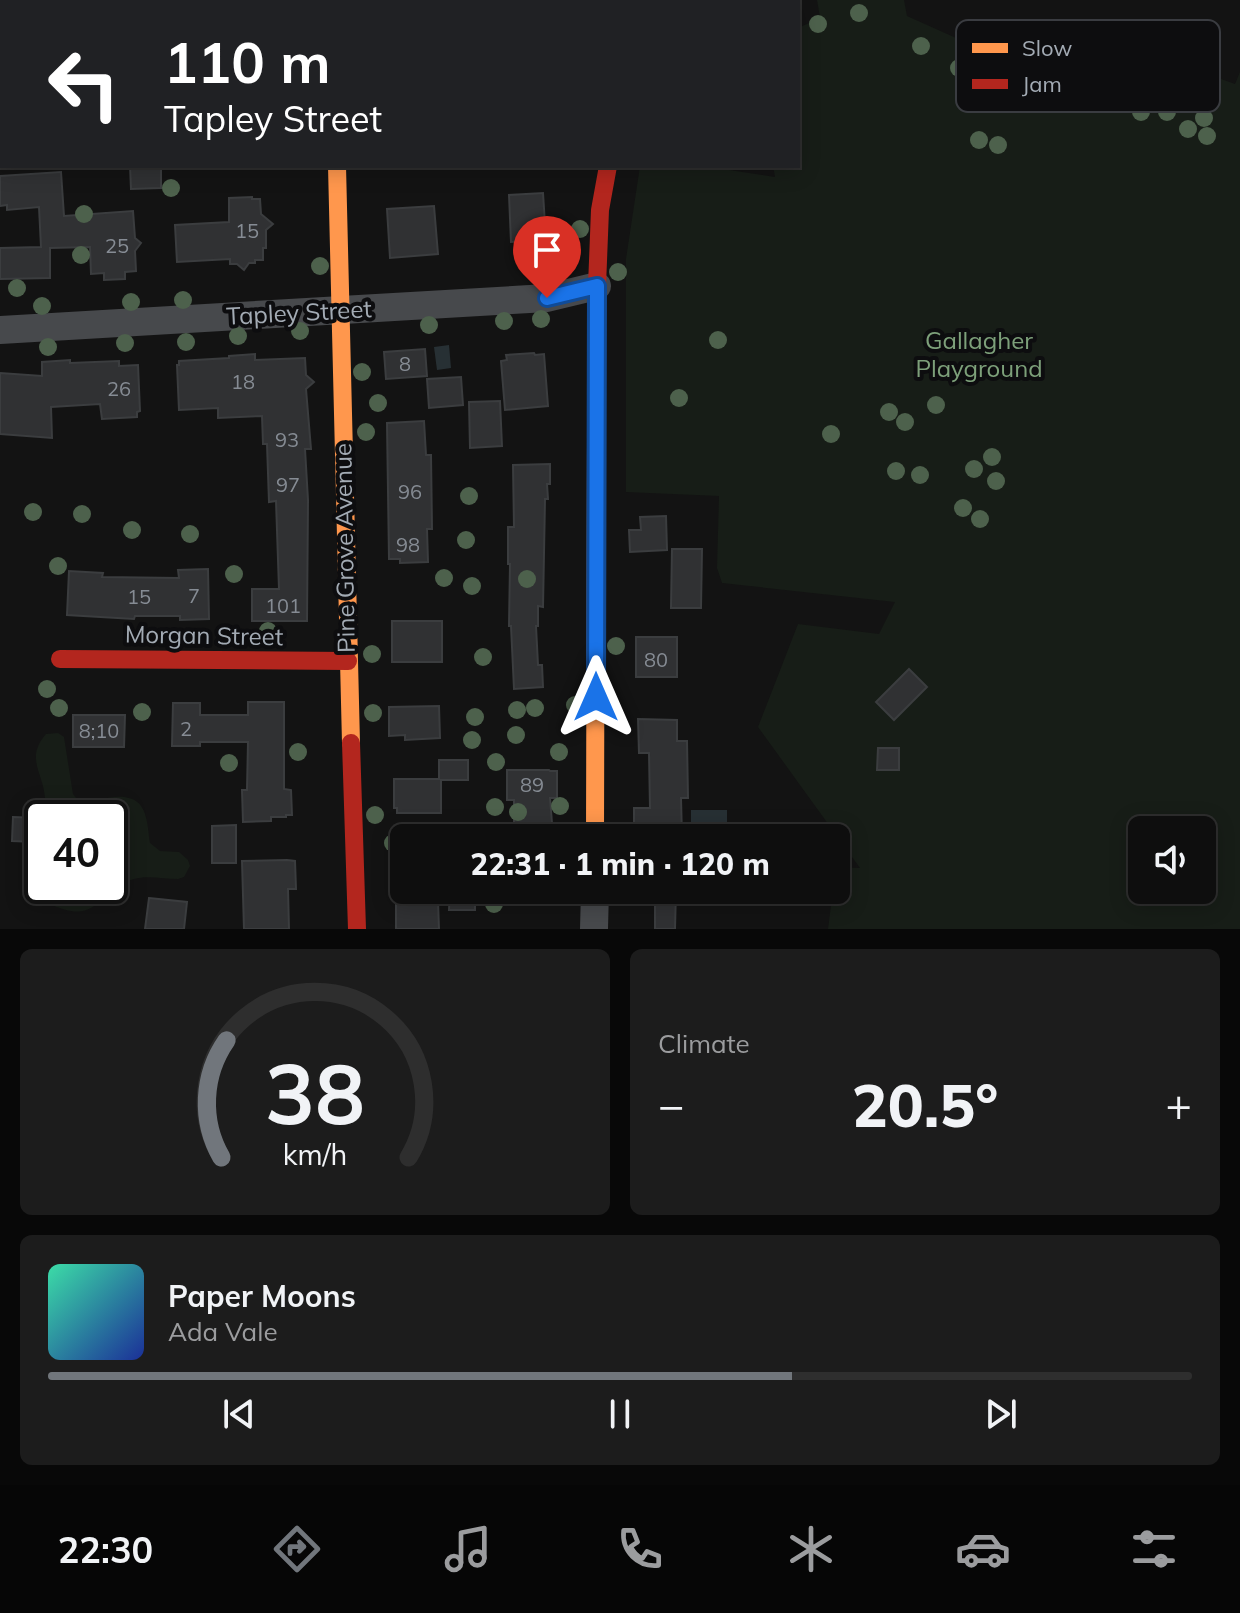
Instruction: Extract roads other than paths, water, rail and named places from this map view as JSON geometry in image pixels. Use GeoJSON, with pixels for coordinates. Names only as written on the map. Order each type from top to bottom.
{"type":"FeatureCollection","features":[{"type":"Feature","properties":{"kind":"street","name":"Pine Grove Avenue"},"geometry":{"type":"LineString","coordinates":[[337,168],[357,929]]}},
{"type":"Feature","properties":{"kind":"street"},"geometry":{"type":"LineString","coordinates":[[595,824],[597,286],[600,210],[608,168]]}},
{"type":"Feature","properties":{"kind":"street","name":"Tapley Street"},"geometry":{"type":"LineString","coordinates":[[0,330],[547,298],[597,286]]}},
{"type":"Feature","properties":{"kind":"street","name":"Morgan Street"},"geometry":{"type":"LineString","coordinates":[[60,659],[348,661]]}},
{"type":"Feature","properties":{"kind":"street"},"geometry":{"type":"LineString","coordinates":[[594,929],[595,904]]}},
{"type":"Feature","properties":{"kind":"park label","name":"Gallagher Playground"},"geometry":{"type":"Point","coordinates":[979,355]}}]}
